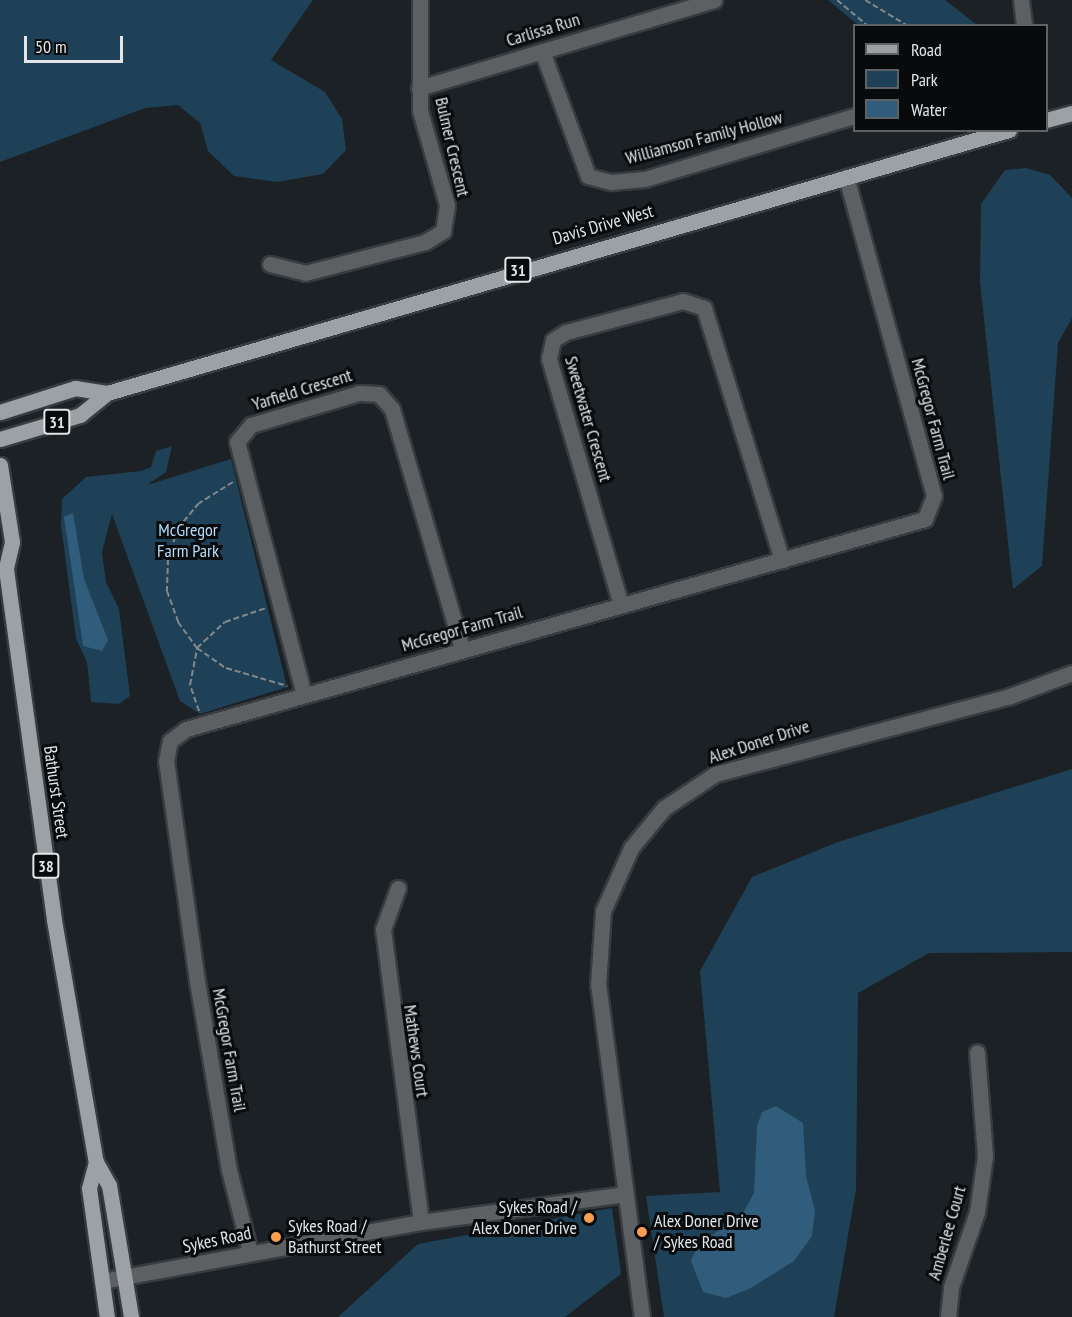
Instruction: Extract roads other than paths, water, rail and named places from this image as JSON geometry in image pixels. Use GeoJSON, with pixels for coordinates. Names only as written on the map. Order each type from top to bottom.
{"type":"FeatureCollection","features":[{"type":"Feature","properties":{"kind":"main road"},"geometry":{"type":"LineString","coordinates":[[1048,120],[1072,113]]}},
{"type":"Feature","properties":{"kind":"main road","name":"Davis Drive West"},"geometry":{"type":"LineString","coordinates":[[0,439],[80,415],[107,393],[1002,132]]}},
{"type":"Feature","properties":{"kind":"main road","name":"Davis Drive West"},"geometry":{"type":"LineString","coordinates":[[0,412],[75,388],[107,393]]}},
{"type":"Feature","properties":{"kind":"main road","name":"Bathurst Street"},"geometry":{"type":"LineString","coordinates":[[0,465],[12,542],[3,566],[54,920],[96,1162],[109,1185],[131,1317]]}},
{"type":"Feature","properties":{"kind":"main road","name":"Bathurst Street"},"geometry":{"type":"LineString","coordinates":[[96,1162],[89,1188],[106,1317]]}},
{"type":"Feature","properties":{"kind":"street","name":"Bulmer Crescent"},"geometry":{"type":"LineString","coordinates":[[270,264],[305,273],[425,242],[443,231],[447,205],[420,111],[420,0]]}},
{"type":"Feature","properties":{"kind":"street","name":"Carlissa Run"},"geometry":{"type":"LineString","coordinates":[[419,87],[542,51],[685,4],[714,0]]}},
{"type":"Feature","properties":{"kind":"street"},"geometry":{"type":"LineString","coordinates":[[1021,0],[1024,24]]}},
{"type":"Feature","properties":{"kind":"street","name":"Williamson Family Hollow"},"geometry":{"type":"LineString","coordinates":[[542,51],[588,176],[610,182],[645,178],[853,117]]}},
{"type":"Feature","properties":{"kind":"street","name":"McGregor Farm Trail"},"geometry":{"type":"LineString","coordinates":[[250,1252],[203,1016],[165,754],[172,738],[186,729],[303,693],[919,523],[934,506],[846,177]]}},
{"type":"Feature","properties":{"kind":"street","name":"Sweetwater Crescent"},"geometry":{"type":"LineString","coordinates":[[621,604],[549,358],[554,340],[566,332],[683,301],[706,311],[782,560]]}},
{"type":"Feature","properties":{"kind":"street","name":"Yarfield Crescent"},"geometry":{"type":"LineString","coordinates":[[303,693],[236,445],[249,426],[363,392],[382,396],[392,409],[462,648]]}},
{"type":"Feature","properties":{"kind":"street","name":"Alex Doner Drive"},"geometry":{"type":"LineString","coordinates":[[642,1317],[625,1194],[598,945],[603,911],[646,827],[716,774],[1010,696],[1072,673]]}},
{"type":"Feature","properties":{"kind":"street","name":"Mathews Court"},"geometry":{"type":"LineString","coordinates":[[398,888],[383,929],[421,1222]]}},
{"type":"Feature","properties":{"kind":"street","name":"Amberlee Court"},"geometry":{"type":"LineString","coordinates":[[948,1317],[951,1287],[977,1212],[985,1156],[977,1052]]}},
{"type":"Feature","properties":{"kind":"street","name":"Sykes Road"},"geometry":{"type":"LineString","coordinates":[[102,1281],[125,1279],[250,1252],[421,1222],[625,1194]]}},
{"type":"Feature","properties":{"kind":"water"},"geometry":{"type":"Polygon","coordinates":[[[73,513],[84,579],[108,640],[102,651],[83,646],[64,517],[73,513]]]}},
{"type":"Feature","properties":{"kind":"water"},"geometry":{"type":"Polygon","coordinates":[[[776,1106],[803,1123],[806,1176],[815,1210],[812,1236],[794,1261],[751,1288],[726,1298],[703,1292],[691,1261],[697,1246],[743,1213],[754,1193],[757,1126],[762,1112],[776,1106]]]}},
{"type":"Feature","properties":{"kind":"place","name":"Sykes Road / Alex Doner Drive"},"geometry":{"type":"Point","coordinates":[589,1218]}},
{"type":"Feature","properties":{"kind":"place","name":"Alex Doner Drive / Sykes Road"},"geometry":{"type":"Point","coordinates":[642,1232]}},
{"type":"Feature","properties":{"kind":"place","name":"Sykes Road / Bathurst Street"},"geometry":{"type":"Point","coordinates":[276,1237]}},
{"type":"Feature","properties":{"kind":"park label","name":"McGregor Farm Park"},"geometry":{"type":"Point","coordinates":[188,541]}}]}
